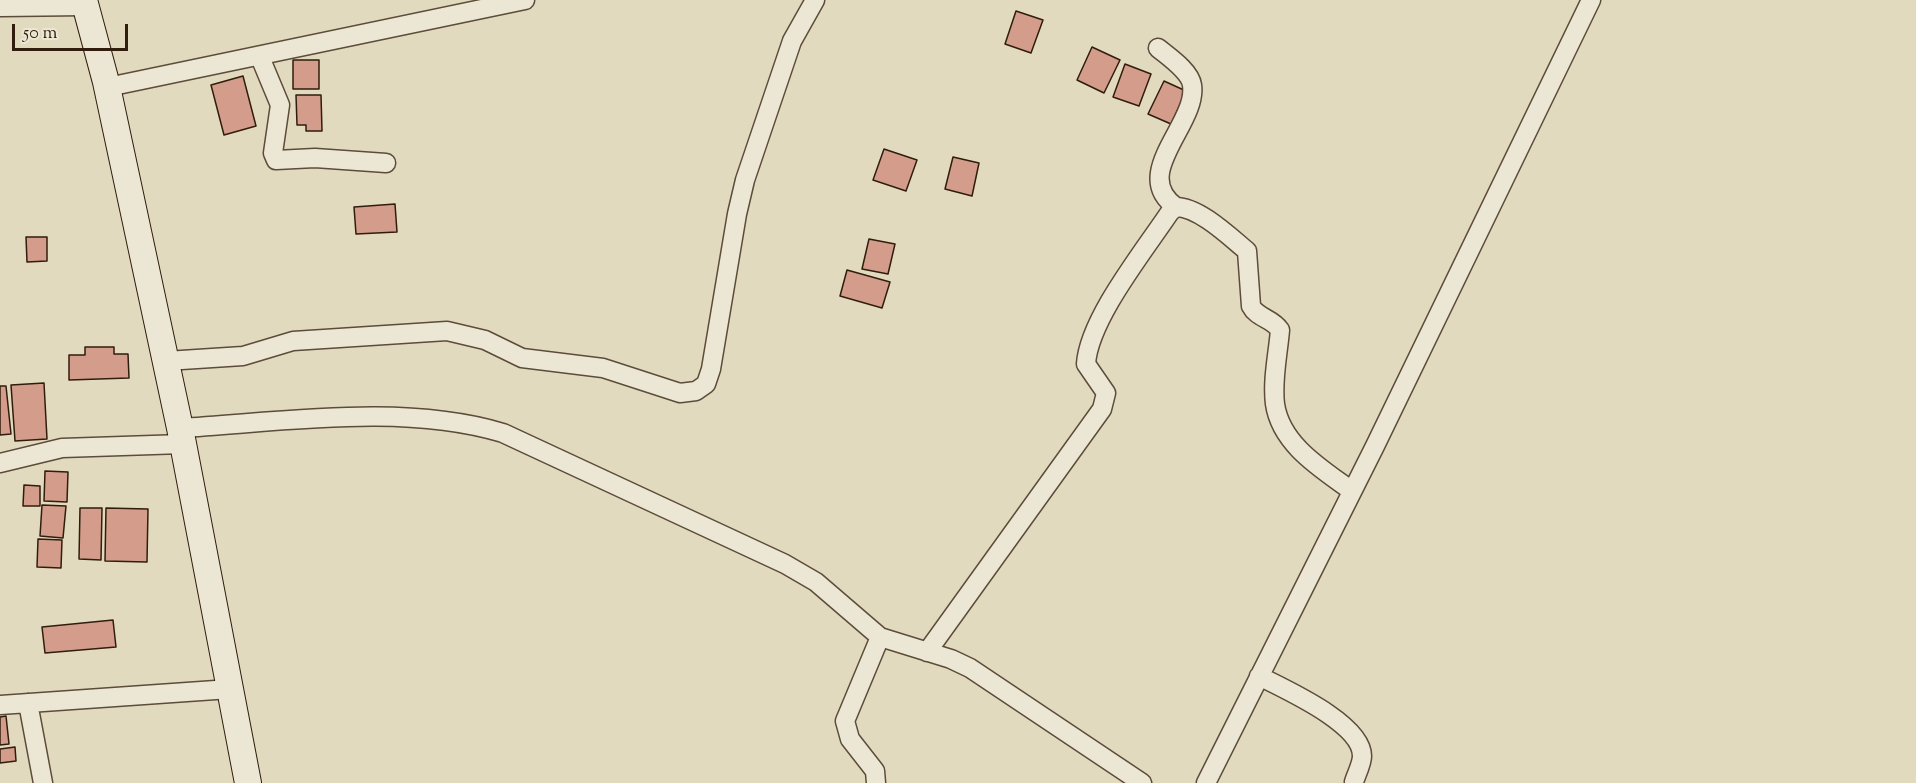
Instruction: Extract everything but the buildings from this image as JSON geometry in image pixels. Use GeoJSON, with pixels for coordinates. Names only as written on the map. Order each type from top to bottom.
{"type":"FeatureCollection","features":[{"type":"Feature","properties":{"kind":"main road"},"geometry":{"type":"LineString","coordinates":[[85,3],[108,87],[182,436],[249,783]]}},
{"type":"Feature","properties":{"kind":"street"},"geometry":{"type":"LineString","coordinates":[[108,87],[525,0]]}},
{"type":"Feature","properties":{"kind":"street"},"geometry":{"type":"LineString","coordinates":[[166,362],[243,356],[293,341],[447,331],[485,340],[522,358],[603,368],[680,393],[696,392],[706,384],[711,369],[737,214],[746,180],[792,41],[815,0]]}},
{"type":"Feature","properties":{"kind":"street"},"geometry":{"type":"LineString","coordinates":[[1206,783],[1352,491],[1591,0]]}},
{"type":"Feature","properties":{"kind":"street"},"geometry":{"type":"LineString","coordinates":[[0,7],[85,3]]}},
{"type":"Feature","properties":{"kind":"street"},"geometry":{"type":"LineString","coordinates":[[1158,48],[1189,77],[1192,86],[1188,105],[1163,162],[1159,183],[1164,196],[1176,207],[1185,208],[1217,226],[1247,251],[1251,306],[1255,313],[1275,321],[1280,330],[1275,405],[1287,433],[1306,458],[1352,491]]}},
{"type":"Feature","properties":{"kind":"street"},"geometry":{"type":"LineString","coordinates":[[260,57],[280,105],[273,153],[276,160],[315,158],[386,163]]}},
{"type":"Feature","properties":{"kind":"street"},"geometry":{"type":"LineString","coordinates":[[927,652],[1102,409],[1106,393],[1086,364],[1090,345],[1107,307],[1170,212],[1176,207]]}},
{"type":"Feature","properties":{"kind":"street"},"geometry":{"type":"LineString","coordinates":[[0,463],[62,448],[357,417],[465,422],[494,430],[785,564],[816,582],[880,637],[970,668],[1142,783]]}},
{"type":"Feature","properties":{"kind":"street"},"geometry":{"type":"LineString","coordinates":[[876,783],[875,771],[850,739],[845,721],[880,637]]}},
{"type":"Feature","properties":{"kind":"street"},"geometry":{"type":"LineString","coordinates":[[1259,676],[1332,717],[1351,734],[1359,745],[1362,756],[1354,782]]}},
{"type":"Feature","properties":{"kind":"street"},"geometry":{"type":"LineString","coordinates":[[0,705],[230,689]]}},
{"type":"Feature","properties":{"kind":"street"},"geometry":{"type":"LineString","coordinates":[[28,703],[43,783]]}}]}
